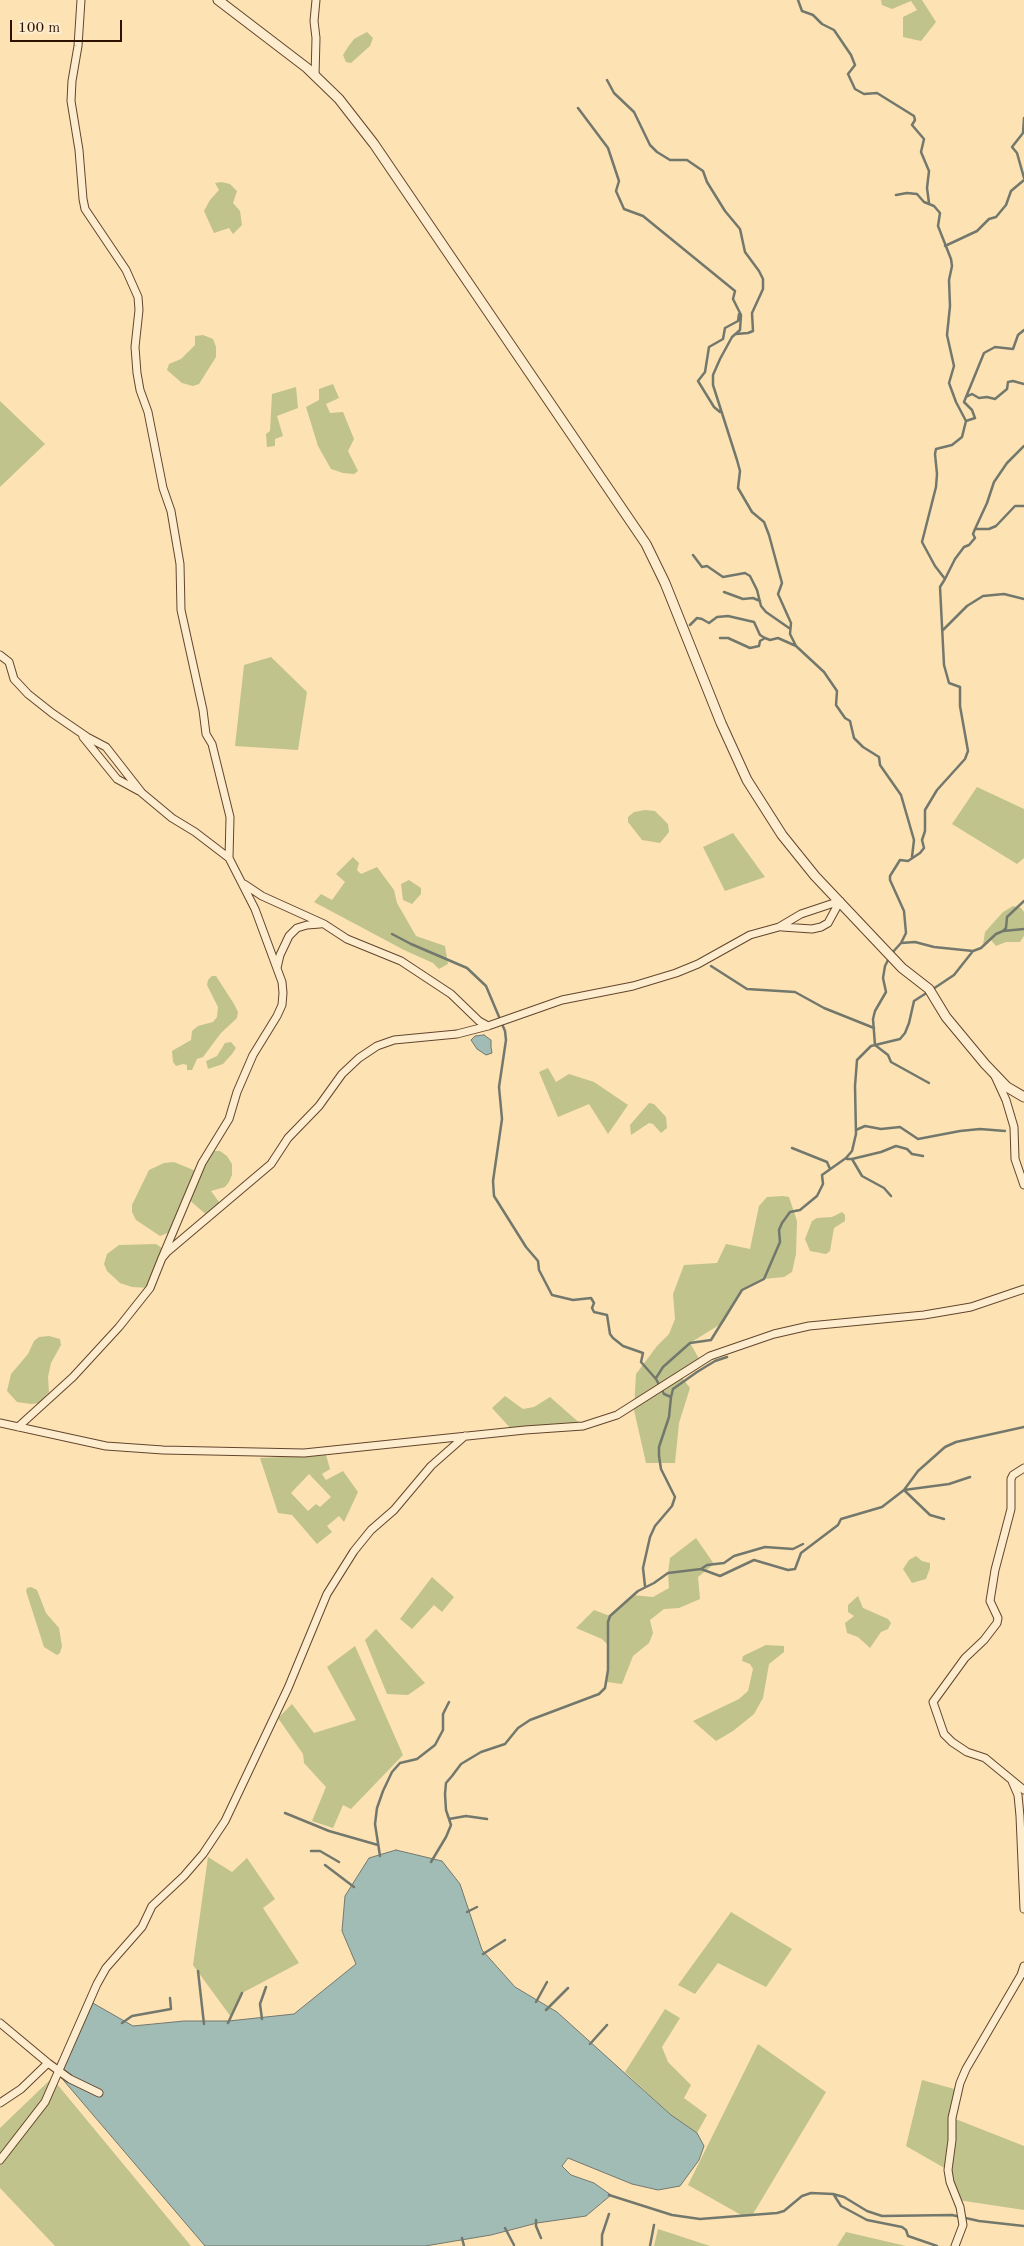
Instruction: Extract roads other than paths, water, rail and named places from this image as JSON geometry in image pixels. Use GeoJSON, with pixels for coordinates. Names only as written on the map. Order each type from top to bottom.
{"type":"FeatureCollection","features":[{"type":"Feature","properties":{"kind":"street"},"geometry":{"type":"LineString","coordinates":[[81,0],[78,46],[72,81],[71,101],[79,150],[83,200],[85,209],[126,270],[138,297],[139,310],[135,347],[137,373],[140,390],[148,412],[163,488],[171,511],[180,564],[181,610],[203,710],[206,734],[212,744],[230,817],[228,858]]}},
{"type":"Feature","properties":{"kind":"street"},"geometry":{"type":"LineString","coordinates":[[218,0],[315,76],[338,99],[387,162],[646,544],[666,583],[721,723],[747,780],[782,835],[840,902],[902,968],[929,989],[946,1017],[992,1072],[1007,1087],[1024,1097]]}},
{"type":"Feature","properties":{"kind":"street"},"geometry":{"type":"LineString","coordinates":[[315,76],[316,38],[314,20],[316,0]]}},
{"type":"Feature","properties":{"kind":"street"},"geometry":{"type":"LineString","coordinates":[[0,655],[9,662],[14,679],[28,694],[80,732],[106,747],[142,793]]}},
{"type":"Feature","properties":{"kind":"street"},"geometry":{"type":"LineString","coordinates":[[18,1427],[73,1377],[150,1288],[202,1163],[229,1119],[237,1092],[253,1055],[282,1005],[282,982],[277,968],[255,909],[228,858],[195,832],[172,818],[142,793],[117,779],[80,732]]}},
{"type":"Feature","properties":{"kind":"street"},"geometry":{"type":"LineString","coordinates":[[242,882],[262,896],[324,924],[347,939],[401,962],[451,994],[479,1021],[488,1026]]}},
{"type":"Feature","properties":{"kind":"street"},"geometry":{"type":"LineString","coordinates":[[162,1258],[271,1164],[288,1138],[319,1106],[342,1074],[359,1058],[377,1046],[394,1040],[457,1034],[488,1026],[562,1000],[633,986],[676,973],[698,964],[750,935],[779,927],[801,914],[840,902]]}},
{"type":"Feature","properties":{"kind":"street"},"geometry":{"type":"LineString","coordinates":[[779,927],[812,929],[821,927],[828,923],[840,902]]}},
{"type":"Feature","properties":{"kind":"street"},"geometry":{"type":"LineString","coordinates":[[277,968],[285,944],[293,932],[307,924],[324,924]]}},
{"type":"Feature","properties":{"kind":"street"},"geometry":{"type":"LineString","coordinates":[[992,1072],[1006,1100],[1014,1127],[1015,1159],[1024,1182]]}},
{"type":"Feature","properties":{"kind":"street"},"geometry":{"type":"LineString","coordinates":[[0,1423],[106,1446],[163,1450],[304,1453],[583,1426],[618,1415],[710,1356],[774,1334],[809,1326],[924,1315],[971,1307],[1024,1289]]}},
{"type":"Feature","properties":{"kind":"street"},"geometry":{"type":"LineString","coordinates":[[0,2160],[45,2102],[97,1984],[106,1968],[142,1927],[152,1906],[184,1876],[203,1854],[225,1821],[288,1688],[327,1594],[354,1551],[371,1530],[394,1510],[431,1466],[465,1436]]}},
{"type":"Feature","properties":{"kind":"street"},"geometry":{"type":"LineString","coordinates":[[1024,1468],[1013,1475],[1011,1479],[1011,1510],[994,1570],[990,1601],[998,1618],[984,1640],[965,1658],[933,1702],[944,1734],[952,1742],[967,1752],[986,1758],[1024,1790]]}},
{"type":"Feature","properties":{"kind":"street"},"geometry":{"type":"LineString","coordinates":[[1008,1775],[1018,1796],[1024,1909]]}},
{"type":"Feature","properties":{"kind":"street"},"geometry":{"type":"LineString","coordinates":[[956,2246],[963,2225],[960,2207],[950,2182],[948,2170],[952,2140],[952,2118],[960,2084],[966,2069],[1021,1975],[1024,1966]]}},
{"type":"Feature","properties":{"kind":"street"},"geometry":{"type":"LineString","coordinates":[[0,2023],[58,2071],[99,2093]]}},
{"type":"Feature","properties":{"kind":"street"},"geometry":{"type":"LineString","coordinates":[[0,2104],[21,2089],[48,2063]]}},
{"type":"Feature","properties":{"kind":"water"},"geometry":{"type":"Polygon","coordinates":[[[484,1035],[491,1040],[492,1053],[486,1055],[477,1049],[471,1040],[475,1036],[484,1035]]]}},
{"type":"Feature","properties":{"kind":"water"},"geometry":{"type":"Polygon","coordinates":[[[396,1850],[442,1861],[460,1884],[482,1950],[515,1987],[557,2012],[671,2115],[697,2133],[704,2146],[699,2160],[680,2186],[658,2190],[632,2184],[568,2158],[562,2166],[571,2175],[594,2183],[611,2195],[586,2216],[537,2223],[491,2235],[425,2246],[205,2246],[59,2075],[91,2002],[133,2026],[184,2021],[229,2021],[294,2014],[356,1964],[342,1931],[345,1896],[369,1858],[396,1850]]]}},
{"type":"Feature","properties":{"kind":"waterway"},"geometry":{"type":"LineString","coordinates":[[798,0],[802,11],[813,15],[822,24],[834,30],[851,55],[855,65],[848,74],[855,89],[864,94],[877,93],[914,116],[915,120],[912,125],[924,139],[921,152],[929,171],[927,188],[929,203]]}},
{"type":"Feature","properties":{"kind":"waterway"},"geometry":{"type":"LineString","coordinates":[[607,80],[614,93],[634,112],[650,145],[670,160],[687,160],[703,171],[707,182],[725,211],[740,229],[745,252],[763,279],[763,289],[752,313],[753,331],[736,334]]}},
{"type":"Feature","properties":{"kind":"waterway"},"geometry":{"type":"LineString","coordinates":[[578,108],[608,148],[619,181],[616,191],[624,209],[643,216],[735,291],[733,299],[741,315],[740,330],[732,337],[720,359],[713,375],[713,385],[740,471],[738,488],[752,512],[764,522],[769,535],[782,583],[778,594],[791,623],[790,634],[796,646],[824,672],[837,691],[836,705],[845,718],[850,721],[854,738],[863,747],[879,757],[880,765],[901,795],[914,840],[912,857]]}},
{"type":"Feature","properties":{"kind":"waterway"},"geometry":{"type":"LineString","coordinates":[[1024,118],[1023,133],[1012,147],[1017,153],[1024,178]]}},
{"type":"Feature","properties":{"kind":"waterway"},"geometry":{"type":"LineString","coordinates":[[945,246],[977,231],[989,219],[996,217],[1006,205],[1011,191],[1024,180]]}},
{"type":"Feature","properties":{"kind":"waterway"},"geometry":{"type":"LineString","coordinates":[[896,195],[917,194],[924,202],[934,206],[940,213],[938,226],[952,266],[949,280],[950,306],[947,335],[954,366],[949,383],[966,421]]}},
{"type":"Feature","properties":{"kind":"waterway"},"geometry":{"type":"LineString","coordinates":[[720,412],[714,407],[698,381],[705,372],[709,347],[723,339],[725,328],[738,321],[739,314]]}},
{"type":"Feature","properties":{"kind":"waterway"},"geometry":{"type":"LineString","coordinates":[[901,943],[906,933],[904,911],[890,876],[900,860],[908,861],[924,848],[922,840],[925,831],[925,810],[937,790],[965,759],[968,751],[960,706],[960,687],[949,683],[944,665],[940,587],[945,579],[935,566],[922,542],[936,487],[936,449],[952,445],[962,437],[966,421],[975,418],[972,410],[964,402],[984,353],[995,347],[1013,349],[1018,335],[1024,330]]}},
{"type":"Feature","properties":{"kind":"waterway"},"geometry":{"type":"LineString","coordinates":[[966,397],[972,394],[979,398],[995,399],[1007,389],[1008,382],[1013,381],[1024,384]]}},
{"type":"Feature","properties":{"kind":"waterway"},"geometry":{"type":"LineString","coordinates":[[975,529],[994,482],[1007,463],[1024,446]]}},
{"type":"Feature","properties":{"kind":"waterway"},"geometry":{"type":"LineString","coordinates":[[945,579],[955,559],[964,547],[969,545],[975,538],[973,534],[975,529],[989,529],[996,526],[1015,506],[1024,506]]}},
{"type":"Feature","properties":{"kind":"waterway"},"geometry":{"type":"LineString","coordinates":[[693,555],[702,567],[707,566],[723,577],[745,573],[750,576],[757,590],[761,606],[766,612],[789,628]]}},
{"type":"Feature","properties":{"kind":"waterway"},"geometry":{"type":"LineString","coordinates":[[724,592],[743,599],[753,598],[760,601]]}},
{"type":"Feature","properties":{"kind":"waterway"},"geometry":{"type":"LineString","coordinates":[[943,630],[967,606],[983,596],[1004,594],[1024,599]]}},
{"type":"Feature","properties":{"kind":"waterway"},"geometry":{"type":"LineString","coordinates":[[690,625],[697,618],[709,623],[717,617],[728,616],[754,622],[760,635],[765,638],[770,640],[778,638],[796,646]]}},
{"type":"Feature","properties":{"kind":"waterway"},"geometry":{"type":"LineString","coordinates":[[720,638],[728,638],[750,648],[759,646],[760,641],[765,638]]}},
{"type":"Feature","properties":{"kind":"waterway"},"geometry":{"type":"LineString","coordinates":[[892,953],[901,943],[915,942],[934,947],[973,951],[981,948],[996,934],[1006,928],[1007,917],[1024,901]]}},
{"type":"Feature","properties":{"kind":"waterway"},"geometry":{"type":"LineString","coordinates":[[1003,931],[1024,929]]}},
{"type":"Feature","properties":{"kind":"waterway"},"geometry":{"type":"LineString","coordinates":[[392,934],[467,968],[486,986],[505,1031],[506,1040],[499,1087],[502,1119],[493,1181],[494,1196],[526,1247],[538,1261],[539,1270],[552,1295],[573,1300],[591,1298],[594,1303],[592,1308],[594,1312],[607,1315],[610,1334],[613,1338],[623,1346],[643,1353],[641,1362],[656,1379],[664,1394],[671,1397],[669,1417],[659,1447],[659,1456],[661,1469],[675,1497],[672,1506],[655,1526],[650,1537],[643,1568],[645,1586]]}},
{"type":"Feature","properties":{"kind":"waterway"},"geometry":{"type":"LineString","coordinates":[[933,989],[954,975],[973,951]]}},
{"type":"Feature","properties":{"kind":"waterway"},"geometry":{"type":"LineString","coordinates":[[889,958],[885,966],[883,978],[886,992],[875,1011],[873,1019],[875,1045],[888,1055],[891,1062],[929,1083]]}},
{"type":"Feature","properties":{"kind":"waterway"},"geometry":{"type":"LineString","coordinates":[[711,966],[747,989],[795,992],[824,1008],[874,1028]]}},
{"type":"Feature","properties":{"kind":"waterway"},"geometry":{"type":"LineString","coordinates":[[656,1378],[663,1367],[690,1343],[711,1340],[742,1290],[764,1279],[780,1242],[779,1230],[782,1223],[790,1212],[800,1210],[817,1196],[823,1184],[822,1175],[846,1158],[852,1151],[856,1134],[855,1086],[857,1060],[871,1046],[900,1039],[909,1023],[914,1001],[928,992]]}},
{"type":"Feature","properties":{"kind":"waterway"},"geometry":{"type":"LineString","coordinates":[[856,1130],[865,1126],[881,1129],[900,1127],[918,1139],[980,1129],[1005,1131]]}},
{"type":"Feature","properties":{"kind":"waterway"},"geometry":{"type":"LineString","coordinates":[[847,1159],[881,1152],[896,1146],[907,1149],[912,1154],[923,1156]]}},
{"type":"Feature","properties":{"kind":"waterway"},"geometry":{"type":"LineString","coordinates":[[792,1148],[827,1162],[830,1169]]}},
{"type":"Feature","properties":{"kind":"waterway"},"geometry":{"type":"LineString","coordinates":[[852,1159],[862,1176],[884,1188],[891,1196]]}},
{"type":"Feature","properties":{"kind":"waterway"},"geometry":{"type":"LineString","coordinates":[[671,1397],[673,1389],[715,1361],[727,1357]]}},
{"type":"Feature","properties":{"kind":"waterway"},"geometry":{"type":"LineString","coordinates":[[944,1519],[930,1515],[904,1490],[918,1471],[945,1447],[956,1442],[1024,1427]]}},
{"type":"Feature","properties":{"kind":"waterway"},"geometry":{"type":"LineString","coordinates":[[431,1862],[451,1825],[446,1810],[446,1783],[461,1764],[481,1752],[505,1744],[518,1728],[530,1720],[599,1694],[605,1688],[608,1670],[608,1622],[610,1616],[638,1591],[668,1573],[701,1569],[720,1576],[754,1560],[788,1570],[795,1569],[801,1553],[838,1525],[841,1519],[882,1507],[904,1490],[949,1484],[970,1477]]}},
{"type":"Feature","properties":{"kind":"waterway"},"geometry":{"type":"LineString","coordinates":[[701,1569],[707,1565],[724,1563],[734,1556],[765,1547],[793,1549],[803,1544]]}},
{"type":"Feature","properties":{"kind":"waterway"},"geometry":{"type":"LineString","coordinates":[[380,1856],[375,1824],[377,1808],[383,1791],[392,1772],[400,1763],[417,1759],[435,1745],[443,1730],[443,1714],[449,1702]]}},
{"type":"Feature","properties":{"kind":"waterway"},"geometry":{"type":"LineString","coordinates":[[285,1813],[329,1831],[378,1845]]}},
{"type":"Feature","properties":{"kind":"waterway"},"geometry":{"type":"LineString","coordinates":[[449,1819],[466,1816],[487,1819]]}},
{"type":"Feature","properties":{"kind":"waterway"},"geometry":{"type":"LineString","coordinates":[[311,1851],[320,1851],[339,1862]]}},
{"type":"Feature","properties":{"kind":"waterway"},"geometry":{"type":"LineString","coordinates":[[325,1865],[354,1887]]}},
{"type":"Feature","properties":{"kind":"waterway"},"geometry":{"type":"LineString","coordinates":[[467,1912],[477,1907]]}},
{"type":"Feature","properties":{"kind":"waterway"},"geometry":{"type":"LineString","coordinates":[[483,1954],[505,1940]]}},
{"type":"Feature","properties":{"kind":"waterway"},"geometry":{"type":"LineString","coordinates":[[198,1971],[204,2024]]}},
{"type":"Feature","properties":{"kind":"waterway"},"geometry":{"type":"LineString","coordinates":[[536,2002],[547,1982]]}},
{"type":"Feature","properties":{"kind":"waterway"},"geometry":{"type":"LineString","coordinates":[[262,2019],[260,2004],[266,1987]]}},
{"type":"Feature","properties":{"kind":"waterway"},"geometry":{"type":"LineString","coordinates":[[546,2010],[568,1988]]}},
{"type":"Feature","properties":{"kind":"waterway"},"geometry":{"type":"LineString","coordinates":[[228,2023],[242,1993]]}},
{"type":"Feature","properties":{"kind":"waterway"},"geometry":{"type":"LineString","coordinates":[[122,2023],[132,2016],[171,2009],[170,1998]]}},
{"type":"Feature","properties":{"kind":"waterway"},"geometry":{"type":"LineString","coordinates":[[590,2044],[607,2025]]}},
{"type":"Feature","properties":{"kind":"waterway"},"geometry":{"type":"LineString","coordinates":[[609,2195],[672,2215],[700,2219],[777,2213],[784,2211],[802,2196],[811,2193],[833,2194],[844,2197],[867,2211],[882,2216],[952,2215],[979,2221],[1024,2226]]}},
{"type":"Feature","properties":{"kind":"waterway"},"geometry":{"type":"LineString","coordinates":[[834,2195],[841,2206],[867,2220],[902,2227],[906,2230],[908,2236],[937,2246]]}},
{"type":"Feature","properties":{"kind":"waterway"},"geometry":{"type":"LineString","coordinates":[[602,2246],[602,2235],[609,2214]]}},
{"type":"Feature","properties":{"kind":"waterway"},"geometry":{"type":"LineString","coordinates":[[536,2220],[536,2226],[541,2238]]}},
{"type":"Feature","properties":{"kind":"waterway"},"geometry":{"type":"LineString","coordinates":[[650,2246],[654,2225]]}},
{"type":"Feature","properties":{"kind":"waterway"},"geometry":{"type":"LineString","coordinates":[[505,2228],[514,2245]]}},
{"type":"Feature","properties":{"kind":"waterway"},"geometry":{"type":"LineString","coordinates":[[462,2238],[464,2246]]}}]}
